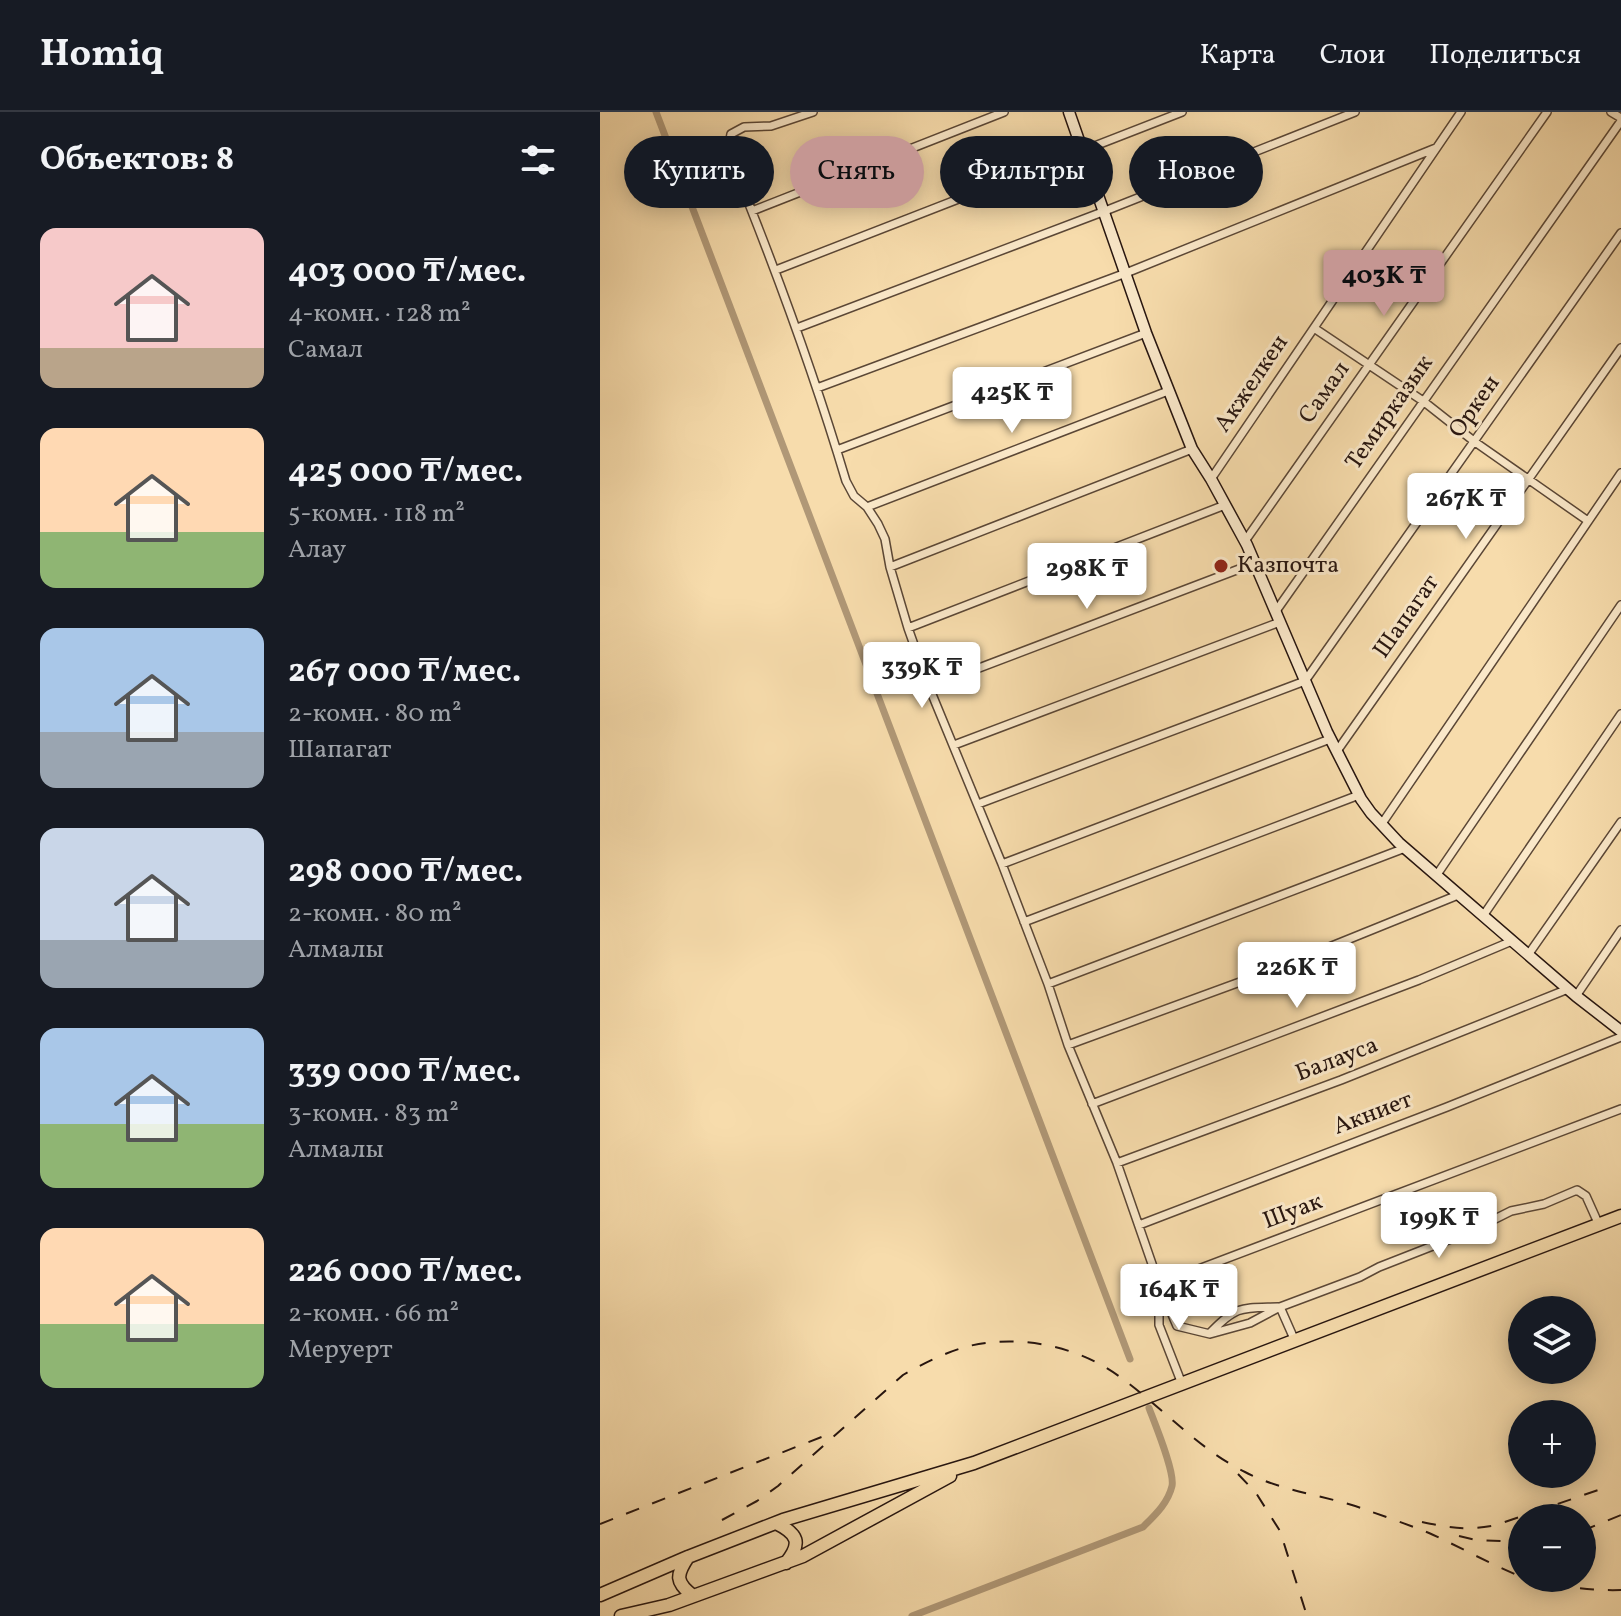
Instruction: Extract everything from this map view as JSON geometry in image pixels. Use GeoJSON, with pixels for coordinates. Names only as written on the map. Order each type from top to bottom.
{"type":"FeatureCollection","features":[{"type":"Feature","properties":{"kind":"main road"},"geometry":{"type":"LineString","coordinates":[[600,1595],[776,1523],[974,1463],[1621,1216]]}},
{"type":"Feature","properties":{"kind":"main road"},"geometry":{"type":"LineString","coordinates":[[621,1616],[669,1605],[803,1556],[974,1463]]}},
{"type":"Feature","properties":{"kind":"main road"},"geometry":{"type":"LineString","coordinates":[[776,1523],[791,1532],[795,1540],[796,1549],[786,1563]]}},
{"type":"Feature","properties":{"kind":"main road"},"geometry":{"type":"LineString","coordinates":[[688,1557],[679,1570],[678,1579],[684,1590],[693,1596]]}},
{"type":"Feature","properties":{"kind":"street"},"geometry":{"type":"LineString","coordinates":[[813,112],[771,126],[744,127],[731,134],[729,142],[738,177],[797,328],[846,481],[854,496],[867,507],[885,539],[908,628],[929,687],[1002,864],[1177,1326],[1210,1334],[1250,1323],[1280,1307],[1471,1231],[1511,1211],[1544,1204],[1577,1190],[1586,1196],[1599,1225]]}},
{"type":"Feature","properties":{"kind":"street"},"geometry":{"type":"LineString","coordinates":[[752,211],[1004,112]]}},
{"type":"Feature","properties":{"kind":"street"},"geometry":{"type":"LineString","coordinates":[[1069,112],[1078,136]]}},
{"type":"Feature","properties":{"kind":"street"},"geometry":{"type":"LineString","coordinates":[[1113,139],[1182,112]]}},
{"type":"Feature","properties":{"kind":"street"},"geometry":{"type":"LineString","coordinates":[[797,328],[1355,112]]}},
{"type":"Feature","properties":{"kind":"street","name":"Акжелкен"},"geometry":{"type":"LineString","coordinates":[[1211,479],[1461,112]]}},
{"type":"Feature","properties":{"kind":"street","name":"Самал"},"geometry":{"type":"LineString","coordinates":[[1245,541],[1547,112]]}},
{"type":"Feature","properties":{"kind":"street"},"geometry":{"type":"LineString","coordinates":[[1611,112],[1621,120]]}},
{"type":"Feature","properties":{"kind":"street","name":"Темирказык"},"geometry":{"type":"LineString","coordinates":[[1278,617],[1423,401],[1621,120]]}},
{"type":"Feature","properties":{"kind":"street"},"geometry":{"type":"LineString","coordinates":[[817,388],[1126,273],[1436,148]]}},
{"type":"Feature","properties":{"kind":"street"},"geometry":{"type":"LineString","coordinates":[[776,270],[940,206]]}},
{"type":"Feature","properties":{"kind":"street"},"geometry":{"type":"LineString","coordinates":[[1104,208],[1146,333],[1192,449],[1245,541],[1330,739],[1359,795],[1381,825],[1405,848],[1621,1034]]}},
{"type":"Feature","properties":{"kind":"street","name":"Оркен"},"geometry":{"type":"LineString","coordinates":[[1305,681],[1621,233]]}},
{"type":"Feature","properties":{"kind":"street"},"geometry":{"type":"LineString","coordinates":[[1314,328],[1423,401],[1475,442],[1588,521]]}},
{"type":"Feature","properties":{"kind":"street"},"geometry":{"type":"LineString","coordinates":[[837,450],[1146,333]]}},
{"type":"Feature","properties":{"kind":"street","name":"Шапагат"},"geometry":{"type":"LineString","coordinates":[[1337,751],[1621,348]]}},
{"type":"Feature","properties":{"kind":"street"},"geometry":{"type":"LineString","coordinates":[[867,507],[1168,391]]}},
{"type":"Feature","properties":{"kind":"street"},"geometry":{"type":"LineString","coordinates":[[890,567],[1192,449]]}},
{"type":"Feature","properties":{"kind":"street"},"geometry":{"type":"LineString","coordinates":[[1381,825],[1621,473]]}},
{"type":"Feature","properties":{"kind":"street"},"geometry":{"type":"LineString","coordinates":[[908,628],[1225,505]]}},
{"type":"Feature","properties":{"kind":"street"},"geometry":{"type":"LineString","coordinates":[[929,687],[1255,563]]}},
{"type":"Feature","properties":{"kind":"street"},"geometry":{"type":"LineString","coordinates":[[1436,876],[1621,605]]}},
{"type":"Feature","properties":{"kind":"street"},"geometry":{"type":"LineString","coordinates":[[954,745],[1278,617]]}},
{"type":"Feature","properties":{"kind":"street"},"geometry":{"type":"LineString","coordinates":[[978,804],[1305,681]]}},
{"type":"Feature","properties":{"kind":"street"},"geometry":{"type":"LineString","coordinates":[[1483,916],[1621,714]]}},
{"type":"Feature","properties":{"kind":"street"},"geometry":{"type":"LineString","coordinates":[[1002,864],[1330,739]]}},
{"type":"Feature","properties":{"kind":"street"},"geometry":{"type":"LineString","coordinates":[[1024,922],[1359,795]]}},
{"type":"Feature","properties":{"kind":"street"},"geometry":{"type":"LineString","coordinates":[[1528,955],[1621,822]]}},
{"type":"Feature","properties":{"kind":"street"},"geometry":{"type":"LineString","coordinates":[[1048,984],[1405,848]]}},
{"type":"Feature","properties":{"kind":"street"},"geometry":{"type":"LineString","coordinates":[[1068,1045],[1270,971],[1458,895]]}},
{"type":"Feature","properties":{"kind":"street"},"geometry":{"type":"LineString","coordinates":[[1572,992],[1621,930]]}},
{"type":"Feature","properties":{"kind":"street"},"geometry":{"type":"LineString","coordinates":[[1092,1104],[1419,980],[1512,941]]}},
{"type":"Feature","properties":{"kind":"street","name":"Балауса"},"geometry":{"type":"LineString","coordinates":[[1117,1163],[1572,992]]}},
{"type":"Feature","properties":{"kind":"street","name":"Акниет"},"geometry":{"type":"LineString","coordinates":[[1139,1225],[1447,1107],[1621,1034]]}},
{"type":"Feature","properties":{"kind":"street","name":"Шуак"},"geometry":{"type":"LineString","coordinates":[[1159,1284],[1621,1109]]}},
{"type":"Feature","properties":{"kind":"street"},"geometry":{"type":"LineString","coordinates":[[1159,1284],[1159,1325],[1182,1384]]}},
{"type":"Feature","properties":{"kind":"street"},"geometry":{"type":"LineString","coordinates":[[1210,1334],[1228,1314],[1245,1308],[1280,1307]]}},
{"type":"Feature","properties":{"kind":"street"},"geometry":{"type":"LineString","coordinates":[[1280,1307],[1295,1341]]}},
{"type":"Feature","properties":{"kind":"waterway"},"geometry":{"type":"LineString","coordinates":[[656,112],[1130,1359]]}},
{"type":"Feature","properties":{"kind":"waterway"},"geometry":{"type":"LineString","coordinates":[[912,1616],[1143,1527],[1164,1503],[1172,1486],[1168,1459],[1149,1408]]}},
{"type":"Feature","properties":{"kind":"railway"},"geometry":{"type":"LineString","coordinates":[[722,1520],[778,1486],[903,1375],[935,1358],[969,1346],[1028,1342],[1067,1350],[1104,1366],[1196,1440],[1245,1472],[1273,1484],[1412,1526],[1508,1571]]}},
{"type":"Feature","properties":{"kind":"railway"},"geometry":{"type":"LineString","coordinates":[[600,1524],[829,1434]]}},
{"type":"Feature","properties":{"kind":"railway"},"geometry":{"type":"LineString","coordinates":[[1238,1474],[1256,1493],[1280,1531],[1307,1616]]}},
{"type":"Feature","properties":{"kind":"railway"},"geometry":{"type":"LineString","coordinates":[[1422,1522],[1459,1528],[1496,1525],[1607,1487]]}},
{"type":"Feature","properties":{"kind":"railway"},"geometry":{"type":"LineString","coordinates":[[1596,1525],[1621,1515]]}},
{"type":"Feature","properties":{"kind":"railway"},"geometry":{"type":"LineString","coordinates":[[1459,1536],[1508,1541]]}},
{"type":"Feature","properties":{"kind":"railway"},"geometry":{"type":"LineString","coordinates":[[1596,1590],[1621,1590]]}},
{"type":"Feature","properties":{"kind":"place","name":"Казпочта"},"geometry":{"type":"Point","coordinates":[1221,566]}}]}
